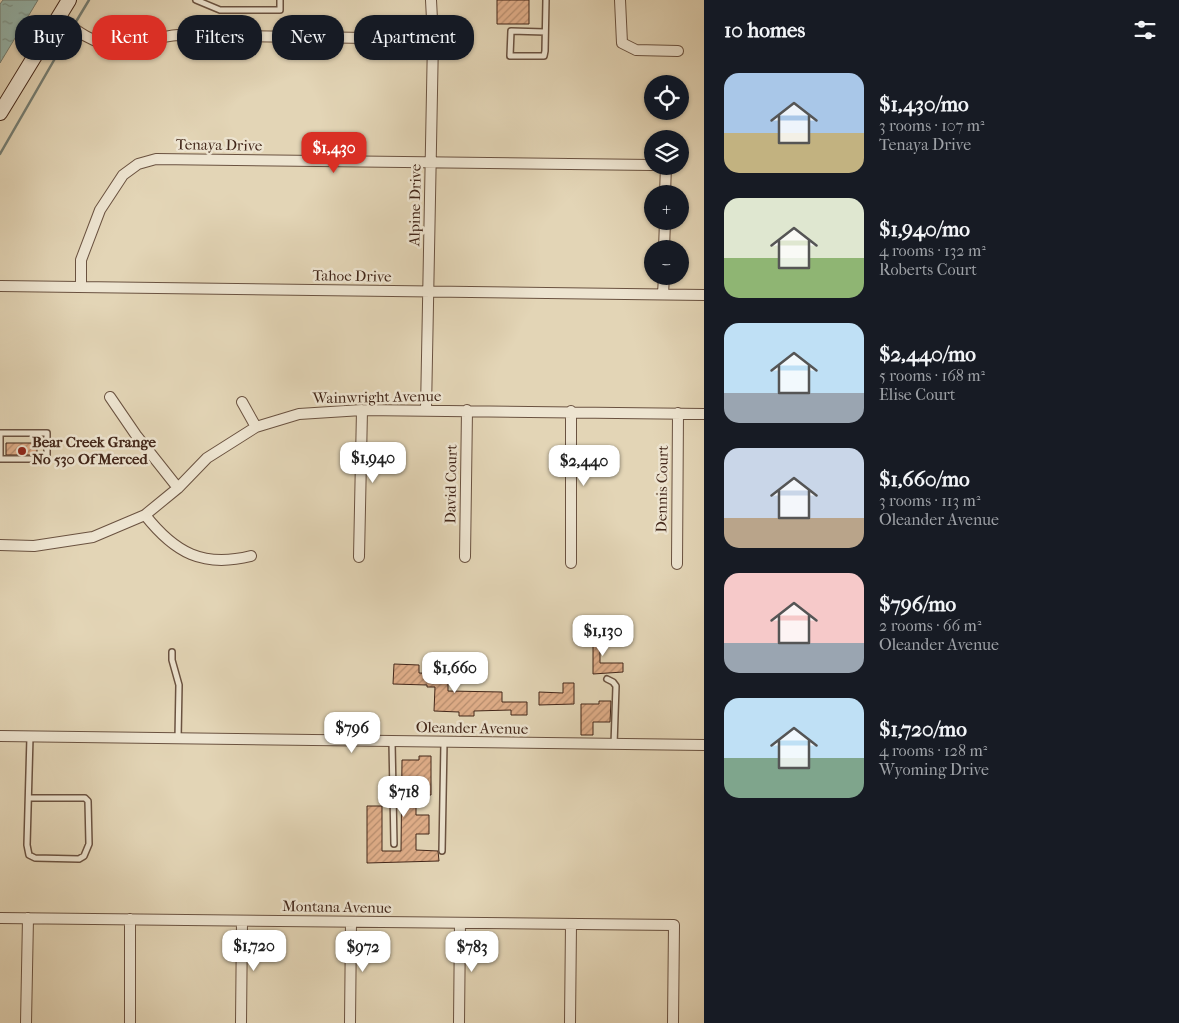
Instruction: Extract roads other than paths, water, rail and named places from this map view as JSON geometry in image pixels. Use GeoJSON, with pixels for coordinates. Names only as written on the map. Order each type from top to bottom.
{"type":"FeatureCollection","features":[{"type":"Feature","properties":{"kind":"street"},"geometry":{"type":"LineString","coordinates":[[64,15],[69,0]]}},
{"type":"Feature","properties":{"kind":"street","name":"Alpine Drive"},"geometry":{"type":"LineString","coordinates":[[431,0],[432,15]]}},
{"type":"Feature","properties":{"kind":"street"},"geometry":{"type":"LineString","coordinates":[[620,0],[622,43],[636,50],[678,51]]}},
{"type":"Feature","properties":{"kind":"street"},"geometry":{"type":"LineString","coordinates":[[82,34],[91,39],[117,46],[159,36],[178,35],[354,38]]}},
{"type":"Feature","properties":{"kind":"street"},"geometry":{"type":"LineString","coordinates":[[0,113],[35,60]]}},
{"type":"Feature","properties":{"kind":"street","name":"Alpine Drive"},"geometry":{"type":"LineString","coordinates":[[426,410],[433,60]]}},
{"type":"Feature","properties":{"kind":"street","name":"Tenaya Drive"},"geometry":{"type":"LineString","coordinates":[[81,287],[81,260],[93,224],[124,175],[138,164],[156,159],[644,165]]}},
{"type":"Feature","properties":{"kind":"street"},"geometry":{"type":"LineString","coordinates":[[663,294],[664,285]]}},
{"type":"Feature","properties":{"kind":"street","name":"Tahoe Drive"},"geometry":{"type":"LineString","coordinates":[[0,286],[704,295]]}},
{"type":"Feature","properties":{"kind":"street"},"geometry":{"type":"LineString","coordinates":[[110,397],[136,435],[178,488]]}},
{"type":"Feature","properties":{"kind":"street"},"geometry":{"type":"LineString","coordinates":[[242,402],[256,427]]}},
{"type":"Feature","properties":{"kind":"street"},"geometry":{"type":"LineString","coordinates":[[359,557],[362,410]]}},
{"type":"Feature","properties":{"kind":"street","name":"Wainwright Avenue"},"geometry":{"type":"LineString","coordinates":[[0,545],[34,546],[92,537],[146,515],[178,488],[207,458],[256,427],[299,414],[362,410],[466,410],[704,414]]}},
{"type":"Feature","properties":{"kind":"street","name":"David Court"},"geometry":{"type":"LineString","coordinates":[[465,557],[466,410]]}},
{"type":"Feature","properties":{"kind":"street"},"geometry":{"type":"LineString","coordinates":[[571,411],[571,563]]}},
{"type":"Feature","properties":{"kind":"street","name":"Dennis Court"},"geometry":{"type":"LineString","coordinates":[[676,564],[678,413]]}},
{"type":"Feature","properties":{"kind":"street"},"geometry":{"type":"LineString","coordinates":[[146,515],[161,535],[186,552],[212,560],[230,561],[251,556]]}},
{"type":"Feature","properties":{"kind":"street","name":"Oleander Avenue"},"geometry":{"type":"LineString","coordinates":[[0,736],[704,745]]}},
{"type":"Feature","properties":{"kind":"street","name":"Montana Avenue"},"geometry":{"type":"LineString","coordinates":[[0,918],[674,926],[673,1023]]}},
{"type":"Feature","properties":{"kind":"street"},"geometry":{"type":"LineString","coordinates":[[26,1023],[28,918]]}},
{"type":"Feature","properties":{"kind":"street"},"geometry":{"type":"LineString","coordinates":[[130,919],[130,1023]]}},
{"type":"Feature","properties":{"kind":"street"},"geometry":{"type":"LineString","coordinates":[[240,1023],[242,921]]}},
{"type":"Feature","properties":{"kind":"street"},"geometry":{"type":"LineString","coordinates":[[350,1023],[351,923]]}},
{"type":"Feature","properties":{"kind":"street"},"geometry":{"type":"LineString","coordinates":[[458,1023],[460,923]]}},
{"type":"Feature","properties":{"kind":"street"},"geometry":{"type":"LineString","coordinates":[[570,1023],[571,924]]}},
{"type":"Feature","properties":{"kind":"lane"},"geometry":{"type":"LineString","coordinates":[[196,0],[220,10],[280,10],[280,0]]}},
{"type":"Feature","properties":{"kind":"lane"},"geometry":{"type":"LineString","coordinates":[[546,0],[546,32],[544,56],[510,56],[511,31],[546,32]]}},
{"type":"Feature","properties":{"kind":"lane"},"geometry":{"type":"LineString","coordinates":[[0,433],[47,433],[47,459],[0,459],[0,433]]}},
{"type":"Feature","properties":{"kind":"lane"},"geometry":{"type":"LineString","coordinates":[[172,652],[172,660],[179,685],[178,739]]}},
{"type":"Feature","properties":{"kind":"lane"},"geometry":{"type":"LineString","coordinates":[[607,679],[616,686],[614,745]]}},
{"type":"Feature","properties":{"kind":"lane"},"geometry":{"type":"LineString","coordinates":[[29,798],[85,798],[88,801],[89,844],[84,856],[79,859],[36,858],[29,855],[27,845],[30,736]]}},
{"type":"Feature","properties":{"kind":"lane"},"geometry":{"type":"LineString","coordinates":[[392,742],[394,844]]}},
{"type":"Feature","properties":{"kind":"lane"},"geometry":{"type":"LineString","coordinates":[[442,851],[444,743]]}},
{"type":"Feature","properties":{"kind":"water"},"geometry":{"type":"Polygon","coordinates":[[[3,0],[38,0],[29,15],[15,15],[15,38],[0,63],[0,4],[3,0]]]}},
{"type":"Feature","properties":{"kind":"waterway"},"geometry":{"type":"LineString","coordinates":[[80,15],[89,0]]}},
{"type":"Feature","properties":{"kind":"waterway"},"geometry":{"type":"LineString","coordinates":[[0,154],[54,60]]}},
{"type":"Feature","properties":{"kind":"place","name":"Bear Creek Grange No 530 Of Merced"},"geometry":{"type":"Point","coordinates":[22,451]}}]}
